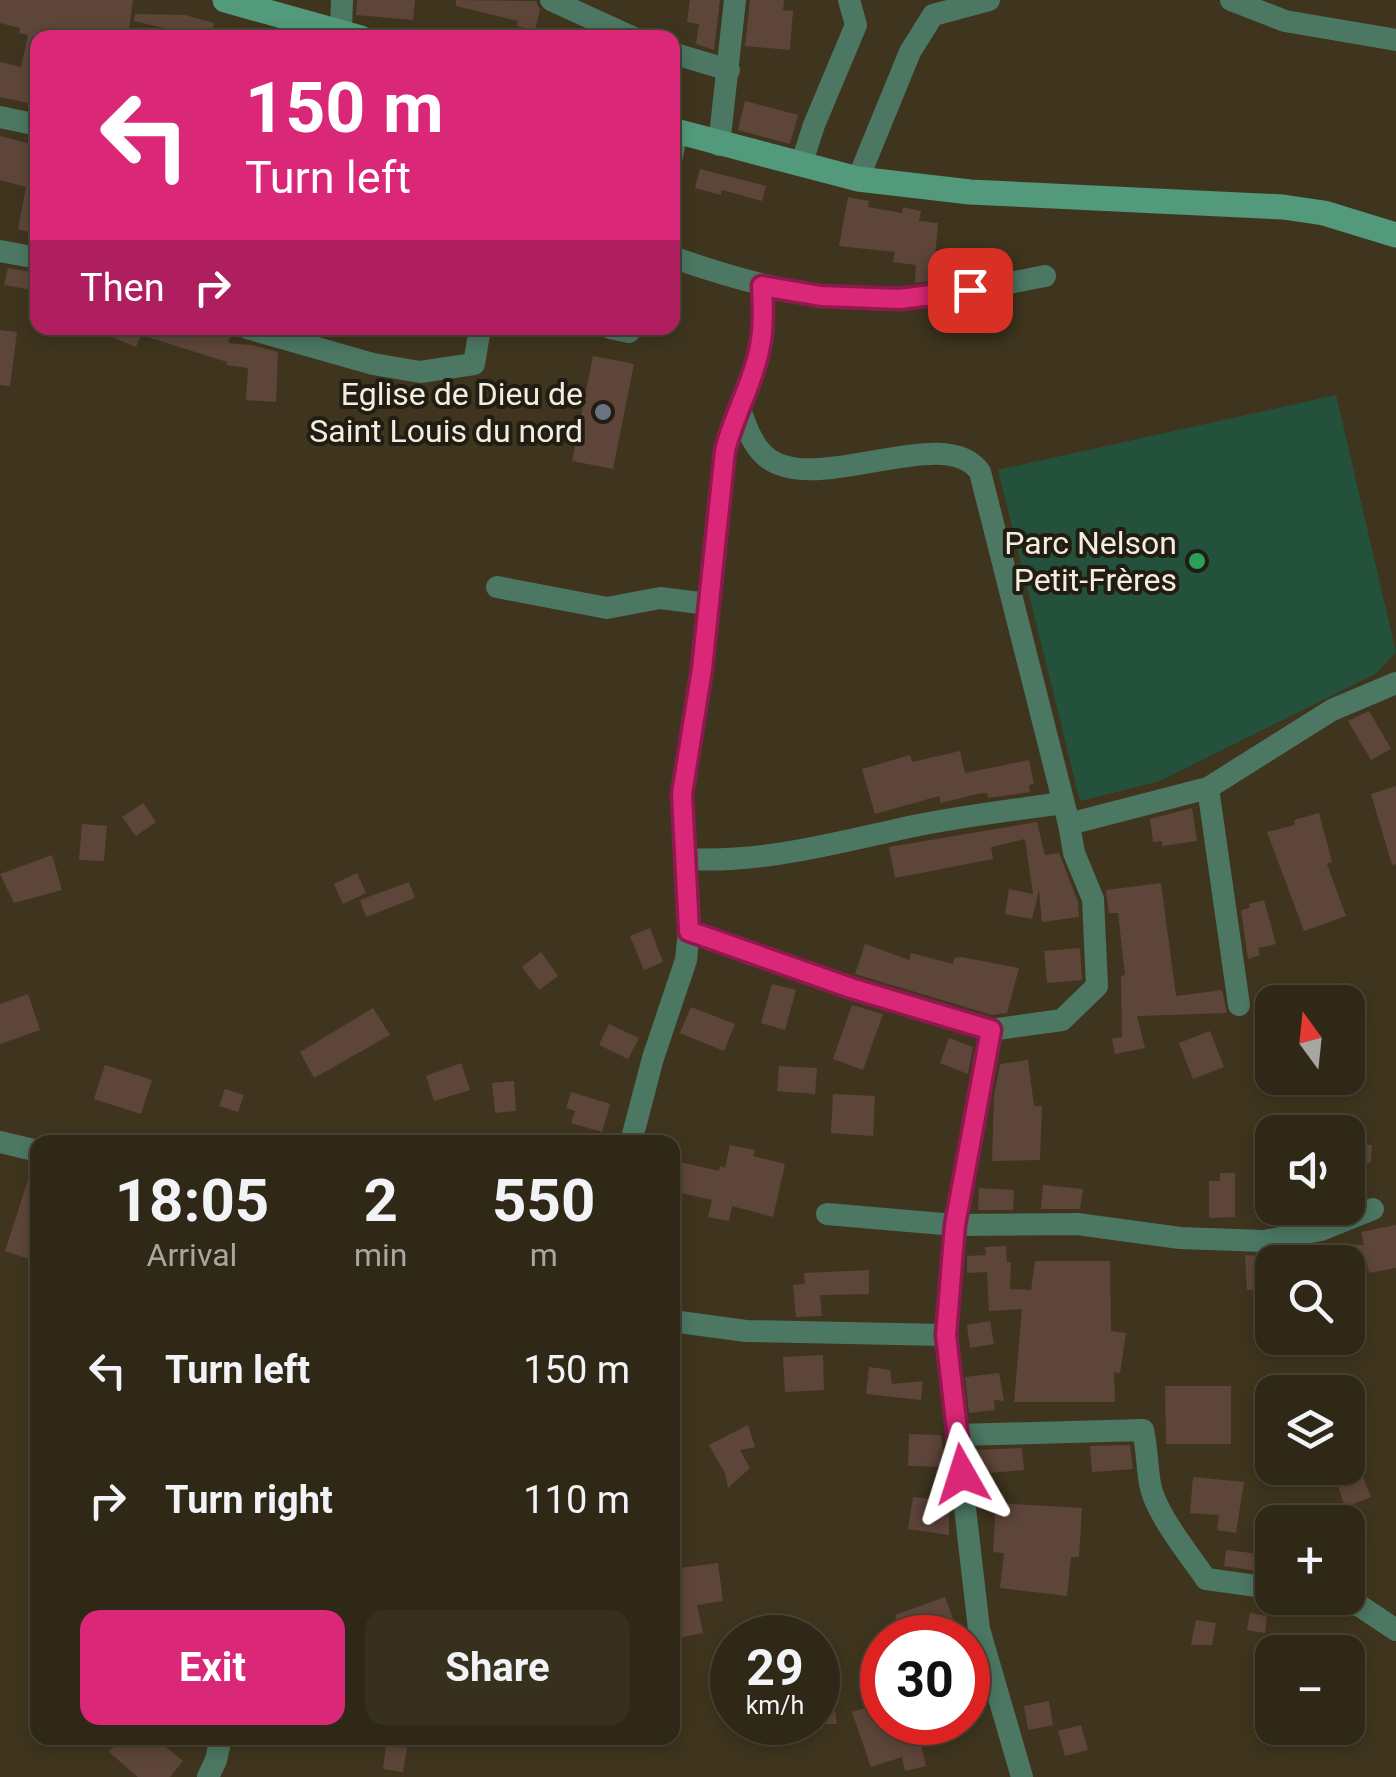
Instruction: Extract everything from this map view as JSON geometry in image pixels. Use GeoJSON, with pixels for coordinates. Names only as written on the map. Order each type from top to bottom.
{"type":"FeatureCollection","features":[{"type":"Feature","properties":{"kind":"main road"},"geometry":{"type":"LineString","coordinates":[[224,0],[336,30]]}},
{"type":"Feature","properties":{"kind":"main road"},"geometry":{"type":"LineString","coordinates":[[680,140],[719,144],[858,178],[970,192],[1284,207],[1324,213],[1396,235]]}},
{"type":"Feature","properties":{"kind":"street"},"geometry":{"type":"LineString","coordinates":[[342,0],[350,30]]}},
{"type":"Feature","properties":{"kind":"street"},"geometry":{"type":"LineString","coordinates":[[551,0],[617,30]]}},
{"type":"Feature","properties":{"kind":"street"},"geometry":{"type":"LineString","coordinates":[[719,144],[735,0]]}},
{"type":"Feature","properties":{"kind":"street"},"geometry":{"type":"LineString","coordinates":[[801,165],[856,25],[849,0]]}},
{"type":"Feature","properties":{"kind":"street"},"geometry":{"type":"LineString","coordinates":[[858,178],[910,52],[933,15],[989,0]]}},
{"type":"Feature","properties":{"kind":"street"},"geometry":{"type":"LineString","coordinates":[[1232,0],[1286,21],[1396,40]]}},
{"type":"Feature","properties":{"kind":"street"},"geometry":{"type":"LineString","coordinates":[[680,56],[729,70]]}},
{"type":"Feature","properties":{"kind":"street"},"geometry":{"type":"LineString","coordinates":[[0,117],[30,123]]}},
{"type":"Feature","properties":{"kind":"street"},"geometry":{"type":"LineString","coordinates":[[0,250],[30,256]]}},
{"type":"Feature","properties":{"kind":"street"},"geometry":{"type":"LineString","coordinates":[[680,260],[762,286],[821,296],[900,299],[1046,276]]}},
{"type":"Feature","properties":{"kind":"street"},"geometry":{"type":"LineString","coordinates":[[633,1135],[653,1058],[686,960],[689,931],[682,794],[702,669],[725,451],[759,354],[762,286]]}},
{"type":"Feature","properties":{"kind":"street"},"geometry":{"type":"LineString","coordinates":[[272,335],[374,364],[420,372],[474,364],[479,335]]}},
{"type":"Feature","properties":{"kind":"street"},"geometry":{"type":"LineString","coordinates":[[689,931],[851,988],[991,1030],[1062,1020],[1097,986],[1094,898],[1074,853],[980,472],[961,456],[920,456],[808,471],[788,467],[767,458],[756,446],[739,407]]}},
{"type":"Feature","properties":{"kind":"street"},"geometry":{"type":"LineString","coordinates":[[497,587],[607,608],[660,598],[708,604]]}},
{"type":"Feature","properties":{"kind":"street"},"geometry":{"type":"LineString","coordinates":[[685,860],[728,862],[806,851],[900,828],[1066,814],[1208,788],[1332,710],[1396,683]]}},
{"type":"Feature","properties":{"kind":"street"},"geometry":{"type":"LineString","coordinates":[[1208,788],[1239,1005]]}},
{"type":"Feature","properties":{"kind":"street"},"geometry":{"type":"LineString","coordinates":[[991,1030],[955,1225],[946,1335],[979,1629],[1022,1777]]}},
{"type":"Feature","properties":{"kind":"street"},"geometry":{"type":"LineString","coordinates":[[0,1142],[30,1149]]}},
{"type":"Feature","properties":{"kind":"street"},"geometry":{"type":"LineString","coordinates":[[827,1214],[955,1225],[1076,1224],[1180,1238],[1264,1242],[1321,1230],[1373,1210]]}},
{"type":"Feature","properties":{"kind":"street"},"geometry":{"type":"LineString","coordinates":[[680,1322],[746,1331],[946,1335]]}},
{"type":"Feature","properties":{"kind":"street"},"geometry":{"type":"LineString","coordinates":[[958,1436],[1143,1430],[1150,1488],[1206,1580],[1255,1586]]}},
{"type":"Feature","properties":{"kind":"street"},"geometry":{"type":"LineString","coordinates":[[1365,1609],[1396,1630]]}},
{"type":"Feature","properties":{"kind":"street"},"geometry":{"type":"LineString","coordinates":[[208,1777],[219,1745]]}},
{"type":"Feature","properties":{"kind":"green space","name":"Parc Nelson Petit-Frères"},"geometry":{"type":"Polygon","coordinates":[[[1336,395],[1396,652],[1377,673],[1160,781],[1080,801],[998,470],[1336,395]]]}},
{"type":"Feature","properties":{"kind":"building"},"geometry":{"type":"Polygon","coordinates":[[[0,0],[133,0],[129,30],[30,30],[30,103],[0,97],[0,62],[21,67],[28,35],[19,33],[20,28],[0,23],[0,0]]]}},
{"type":"Feature","properties":{"kind":"building"},"geometry":{"type":"Polygon","coordinates":[[[357,0],[415,0],[413,20],[356,15],[357,0]]]}},
{"type":"Feature","properties":{"kind":"building"},"geometry":{"type":"Polygon","coordinates":[[[456,0],[536,1],[540,10],[535,30],[517,26],[518,21],[456,6],[456,0]]]}},
{"type":"Feature","properties":{"kind":"building"},"geometry":{"type":"Polygon","coordinates":[[[690,0],[720,0],[714,50],[696,44],[699,24],[687,22],[690,0]]]}},
{"type":"Feature","properties":{"kind":"building"},"geometry":{"type":"Polygon","coordinates":[[[750,0],[784,0],[783,10],[793,11],[790,50],[745,46],[750,0]]]}},
{"type":"Feature","properties":{"kind":"building"},"geometry":{"type":"Polygon","coordinates":[[[135,14],[185,15],[214,23],[213,30],[168,30],[134,21],[135,14]]]}},
{"type":"Feature","properties":{"kind":"building"},"geometry":{"type":"Polygon","coordinates":[[[745,101],[798,115],[790,144],[738,130],[745,101]]]}},
{"type":"Feature","properties":{"kind":"building"},"geometry":{"type":"Polygon","coordinates":[[[0,136],[30,144],[30,232],[18,229],[26,187],[0,180],[0,136]]]}},
{"type":"Feature","properties":{"kind":"building"},"geometry":{"type":"Polygon","coordinates":[[[700,169],[766,186],[762,201],[722,190],[721,195],[695,188],[700,169]]]}},
{"type":"Feature","properties":{"kind":"building"},"geometry":{"type":"Polygon","coordinates":[[[848,197],[869,201],[868,207],[902,213],[903,207],[921,211],[919,221],[938,223],[933,281],[915,283],[916,265],[893,262],[895,252],[839,246],[848,197]]]}},
{"type":"Feature","properties":{"kind":"building"},"geometry":{"type":"Polygon","coordinates":[[[8,268],[30,272],[30,290],[4,285],[8,268]]]}},
{"type":"Feature","properties":{"kind":"building"},"geometry":{"type":"Polygon","coordinates":[[[0,330],[17,332],[10,386],[0,385],[0,330]]]}},
{"type":"Feature","properties":{"kind":"building"},"geometry":{"type":"Polygon","coordinates":[[[107,335],[141,335],[136,347],[107,335]]]}},
{"type":"Feature","properties":{"kind":"building"},"geometry":{"type":"Polygon","coordinates":[[[141,335],[231,335],[228,343],[278,352],[276,402],[246,400],[248,368],[141,335]]]}},
{"type":"Feature","properties":{"kind":"building","name":"Eglise de Dieu de Saint Louis du nord"},"geometry":{"type":"Polygon","coordinates":[[[593,356],[634,364],[613,469],[572,461],[593,356]]]}},
{"type":"Feature","properties":{"kind":"building"},"geometry":{"type":"Polygon","coordinates":[[[1369,711],[1391,749],[1371,760],[1348,721],[1369,711]]]}},
{"type":"Feature","properties":{"kind":"building"},"geometry":{"type":"Polygon","coordinates":[[[960,751],[965,773],[1029,760],[1034,784],[1029,785],[1030,792],[988,798],[987,793],[977,794],[941,803],[939,796],[875,814],[862,769],[910,755],[912,762],[960,751]]]}},
{"type":"Feature","properties":{"kind":"building"},"geometry":{"type":"Polygon","coordinates":[[[1396,786],[1396,864],[1392,865],[1371,794],[1396,786]]]}},
{"type":"Feature","properties":{"kind":"building"},"geometry":{"type":"Polygon","coordinates":[[[143,803],[156,822],[136,836],[122,817],[143,803]]]}},
{"type":"Feature","properties":{"kind":"building"},"geometry":{"type":"Polygon","coordinates":[[[1192,808],[1197,841],[1162,846],[1162,841],[1153,842],[1150,819],[1192,808]]]}},
{"type":"Feature","properties":{"kind":"building"},"geometry":{"type":"Polygon","coordinates":[[[1319,813],[1332,862],[1327,864],[1346,916],[1304,931],[1267,832],[1295,825],[1294,820],[1319,813]]]}},
{"type":"Feature","properties":{"kind":"building"},"geometry":{"type":"Polygon","coordinates":[[[1037,822],[1045,855],[1059,853],[1078,902],[1079,917],[1042,922],[1039,890],[1032,919],[1005,914],[1009,889],[1033,894],[1025,839],[991,847],[993,859],[895,878],[889,847],[1037,822]]]}},
{"type":"Feature","properties":{"kind":"building"},"geometry":{"type":"Polygon","coordinates":[[[82,824],[107,826],[104,861],[79,860],[82,824]]]}},
{"type":"Feature","properties":{"kind":"building"},"geometry":{"type":"Polygon","coordinates":[[[52,855],[62,890],[14,903],[0,874],[52,855]]]}},
{"type":"Feature","properties":{"kind":"building"},"geometry":{"type":"Polygon","coordinates":[[[357,873],[366,893],[343,904],[334,884],[357,873]]]}},
{"type":"Feature","properties":{"kind":"building"},"geometry":{"type":"Polygon","coordinates":[[[409,882],[415,898],[366,917],[360,900],[409,882]]]}},
{"type":"Feature","properties":{"kind":"building"},"geometry":{"type":"Polygon","coordinates":[[[1161,883],[1176,996],[1222,990],[1227,1013],[1137,1016],[1145,1048],[1115,1054],[1112,1039],[1122,1037],[1121,976],[1125,975],[1118,913],[1109,913],[1106,890],[1161,883]]]}},
{"type":"Feature","properties":{"kind":"building"},"geometry":{"type":"Polygon","coordinates":[[[1264,900],[1276,944],[1258,948],[1260,955],[1248,959],[1241,910],[1264,900]]]}},
{"type":"Feature","properties":{"kind":"building"},"geometry":{"type":"Polygon","coordinates":[[[650,928],[663,962],[644,970],[630,936],[650,928]]]}},
{"type":"Feature","properties":{"kind":"building"},"geometry":{"type":"Polygon","coordinates":[[[865,944],[909,960],[911,953],[953,964],[954,958],[961,957],[1019,968],[1007,1013],[992,1015],[855,974],[865,944]]]}},
{"type":"Feature","properties":{"kind":"building"},"geometry":{"type":"Polygon","coordinates":[[[1080,948],[1082,980],[1047,983],[1044,951],[1080,948]]]}},
{"type":"Feature","properties":{"kind":"building"},"geometry":{"type":"Polygon","coordinates":[[[541,952],[558,976],[539,990],[522,967],[541,952]]]}},
{"type":"Feature","properties":{"kind":"building"},"geometry":{"type":"Polygon","coordinates":[[[772,984],[796,990],[785,1030],[761,1023],[772,984]]]}},
{"type":"Feature","properties":{"kind":"building"},"geometry":{"type":"Polygon","coordinates":[[[28,994],[40,1030],[0,1044],[0,1004],[28,994]]]}},
{"type":"Feature","properties":{"kind":"building"},"geometry":{"type":"Polygon","coordinates":[[[852,1005],[883,1014],[863,1070],[833,1059],[852,1005]]]}},
{"type":"Feature","properties":{"kind":"building"},"geometry":{"type":"Polygon","coordinates":[[[691,1007],[735,1024],[724,1051],[680,1033],[691,1007]]]}},
{"type":"Feature","properties":{"kind":"building"},"geometry":{"type":"Polygon","coordinates":[[[373,1008],[390,1035],[314,1078],[300,1052],[373,1008]]]}},
{"type":"Feature","properties":{"kind":"building"},"geometry":{"type":"Polygon","coordinates":[[[609,1024],[639,1038],[628,1059],[599,1045],[609,1024]]]}},
{"type":"Feature","properties":{"kind":"building"},"geometry":{"type":"Polygon","coordinates":[[[1210,1031],[1224,1067],[1193,1079],[1179,1043],[1210,1031]]]}},
{"type":"Feature","properties":{"kind":"building"},"geometry":{"type":"Polygon","coordinates":[[[949,1038],[973,1047],[968,1074],[940,1063],[949,1038]]]}},
{"type":"Feature","properties":{"kind":"building"},"geometry":{"type":"Polygon","coordinates":[[[1028,1060],[1034,1106],[1042,1106],[1040,1160],[992,1161],[994,1096],[1000,1064],[1028,1060]]]}},
{"type":"Feature","properties":{"kind":"building"},"geometry":{"type":"Polygon","coordinates":[[[461,1063],[470,1090],[434,1101],[426,1076],[461,1063]]]}},
{"type":"Feature","properties":{"kind":"building"},"geometry":{"type":"Polygon","coordinates":[[[105,1065],[152,1080],[141,1114],[94,1099],[105,1065]]]}},
{"type":"Feature","properties":{"kind":"building"},"geometry":{"type":"Polygon","coordinates":[[[779,1066],[817,1068],[815,1094],[777,1091],[779,1066]]]}},
{"type":"Feature","properties":{"kind":"building"},"geometry":{"type":"Polygon","coordinates":[[[514,1081],[516,1111],[495,1113],[492,1083],[514,1081]]]}},
{"type":"Feature","properties":{"kind":"building"},"geometry":{"type":"Polygon","coordinates":[[[225,1089],[244,1095],[238,1112],[219,1106],[225,1089]]]}},
{"type":"Feature","properties":{"kind":"building"},"geometry":{"type":"Polygon","coordinates":[[[571,1092],[610,1104],[602,1132],[571,1123],[575,1111],[566,1108],[571,1092]]]}},
{"type":"Feature","properties":{"kind":"building"},"geometry":{"type":"Polygon","coordinates":[[[833,1094],[875,1096],[873,1136],[831,1133],[833,1094]]]}},
{"type":"Feature","properties":{"kind":"building"},"geometry":{"type":"Polygon","coordinates":[[[1365,1144],[1372,1145],[1371,1163],[1365,1162],[1365,1144]]]}},
{"type":"Feature","properties":{"kind":"building"},"geometry":{"type":"Polygon","coordinates":[[[730,1145],[755,1150],[753,1156],[785,1164],[773,1217],[732,1206],[729,1221],[708,1217],[712,1200],[680,1193],[680,1162],[719,1171],[720,1166],[725,1168],[730,1145]]]}},
{"type":"Feature","properties":{"kind":"building"},"geometry":{"type":"Polygon","coordinates":[[[1220,1173],[1235,1173],[1235,1217],[1209,1218],[1209,1181],[1220,1181],[1220,1173]]]}},
{"type":"Feature","properties":{"kind":"building"},"geometry":{"type":"Polygon","coordinates":[[[30,1174],[30,1259],[5,1251],[30,1174]]]}},
{"type":"Feature","properties":{"kind":"building"},"geometry":{"type":"Polygon","coordinates":[[[1043,1185],[1083,1189],[1080,1209],[1041,1209],[1043,1185]]]}},
{"type":"Feature","properties":{"kind":"building"},"geometry":{"type":"Polygon","coordinates":[[[979,1188],[1014,1190],[1013,1210],[978,1210],[979,1188]]]}},
{"type":"Feature","properties":{"kind":"building"},"geometry":{"type":"Polygon","coordinates":[[[1396,1225],[1396,1268],[1369,1273],[1361,1232],[1396,1225]]]}},
{"type":"Feature","properties":{"kind":"building"},"geometry":{"type":"Polygon","coordinates":[[[1006,1246],[1007,1262],[1011,1262],[1010,1289],[1031,1290],[1035,1261],[1110,1261],[1111,1331],[1126,1333],[1120,1373],[1114,1372],[1115,1402],[1014,1402],[1022,1309],[989,1311],[987,1272],[967,1273],[967,1256],[986,1255],[985,1247],[1006,1246]]]}},
{"type":"Feature","properties":{"kind":"building"},"geometry":{"type":"Polygon","coordinates":[[[1245,1255],[1255,1256],[1255,1290],[1247,1290],[1245,1255]]]}},
{"type":"Feature","properties":{"kind":"building"},"geometry":{"type":"Polygon","coordinates":[[[869,1270],[869,1294],[820,1295],[822,1316],[796,1317],[793,1285],[805,1284],[804,1273],[869,1270]]]}},
{"type":"Feature","properties":{"kind":"building"},"geometry":{"type":"Polygon","coordinates":[[[990,1321],[994,1344],[970,1348],[967,1325],[990,1321]]]}},
{"type":"Feature","properties":{"kind":"building"},"geometry":{"type":"Polygon","coordinates":[[[823,1355],[824,1390],[785,1392],[783,1357],[823,1355]]]}},
{"type":"Feature","properties":{"kind":"building"},"geometry":{"type":"Polygon","coordinates":[[[869,1367],[890,1370],[892,1384],[923,1381],[921,1400],[866,1394],[869,1367]]]}},
{"type":"Feature","properties":{"kind":"building"},"geometry":{"type":"Polygon","coordinates":[[[999,1373],[1004,1401],[994,1400],[995,1410],[969,1413],[965,1377],[999,1373]]]}},
{"type":"Feature","properties":{"kind":"building"},"geometry":{"type":"Polygon","coordinates":[[[1165,1386],[1231,1386],[1231,1444],[1166,1444],[1165,1386]]]}},
{"type":"Feature","properties":{"kind":"building"},"geometry":{"type":"Polygon","coordinates":[[[748,1425],[755,1447],[740,1450],[750,1468],[728,1488],[725,1473],[709,1445],[748,1425]]]}},
{"type":"Feature","properties":{"kind":"building"},"geometry":{"type":"Polygon","coordinates":[[[909,1434],[941,1435],[945,1467],[908,1466],[909,1434]]]}},
{"type":"Feature","properties":{"kind":"building"},"geometry":{"type":"Polygon","coordinates":[[[1130,1445],[1133,1469],[1092,1472],[1090,1446],[1130,1445]]]}},
{"type":"Feature","properties":{"kind":"building"},"geometry":{"type":"Polygon","coordinates":[[[1022,1448],[1024,1470],[978,1474],[973,1450],[1022,1448]]]}},
{"type":"Feature","properties":{"kind":"building"},"geometry":{"type":"Polygon","coordinates":[[[1193,1477],[1244,1482],[1236,1533],[1217,1530],[1219,1515],[1190,1513],[1193,1477]]]}},
{"type":"Feature","properties":{"kind":"building"},"geometry":{"type":"Polygon","coordinates":[[[1365,1482],[1371,1497],[1344,1505],[1337,1485],[1365,1482]]]}},
{"type":"Feature","properties":{"kind":"building"},"geometry":{"type":"Polygon","coordinates":[[[913,1497],[949,1501],[949,1535],[908,1529],[913,1497]]]}},
{"type":"Feature","properties":{"kind":"building"},"geometry":{"type":"Polygon","coordinates":[[[996,1503],[1082,1508],[1079,1557],[1071,1557],[1067,1596],[1000,1588],[1004,1553],[993,1552],[996,1503]]]}},
{"type":"Feature","properties":{"kind":"building"},"geometry":{"type":"Polygon","coordinates":[[[1226,1550],[1255,1553],[1255,1570],[1224,1566],[1226,1550]]]}},
{"type":"Feature","properties":{"kind":"building"},"geometry":{"type":"Polygon","coordinates":[[[718,1563],[723,1601],[697,1605],[703,1633],[682,1637],[680,1627],[680,1568],[718,1563]]]}},
{"type":"Feature","properties":{"kind":"building"},"geometry":{"type":"Polygon","coordinates":[[[945,1597],[952,1615],[895,1615],[945,1597]]]}},
{"type":"Feature","properties":{"kind":"building"},"geometry":{"type":"Polygon","coordinates":[[[1250,1613],[1267,1616],[1265,1633],[1247,1630],[1250,1613]]]}},
{"type":"Feature","properties":{"kind":"building"},"geometry":{"type":"Polygon","coordinates":[[[1196,1620],[1216,1623],[1212,1645],[1191,1645],[1196,1620]]]}},
{"type":"Feature","properties":{"kind":"building"},"geometry":{"type":"Polygon","coordinates":[[[1049,1701],[1053,1725],[1028,1730],[1024,1706],[1049,1701]]]}},
{"type":"Feature","properties":{"kind":"building"},"geometry":{"type":"Polygon","coordinates":[[[860,1710],[860,1735],[852,1712],[860,1710]]]}},
{"type":"Feature","properties":{"kind":"building"},"geometry":{"type":"Polygon","coordinates":[[[1081,1725],[1088,1750],[1065,1756],[1058,1731],[1081,1725]]]}},
{"type":"Feature","properties":{"kind":"building"},"geometry":{"type":"Polygon","coordinates":[[[116,1745],[164,1745],[183,1761],[170,1777],[138,1777],[109,1752],[116,1745]]]}},
{"type":"Feature","properties":{"kind":"building"},"geometry":{"type":"Polygon","coordinates":[[[386,1745],[407,1748],[403,1772],[383,1769],[386,1745]]]}},
{"type":"Feature","properties":{"kind":"building"},"geometry":{"type":"Polygon","coordinates":[[[863,1745],[921,1745],[926,1766],[905,1771],[902,1757],[871,1767],[863,1745]]]}},
{"type":"Feature","properties":{"kind":"place","name":"Eglise de Dieu de Saint Louis du nord"},"geometry":{"type":"Point","coordinates":[603,412]}},
{"type":"Feature","properties":{"kind":"place","name":"Parc Nelson Petit-Frères"},"geometry":{"type":"Point","coordinates":[1197,561]}},
{"type":"Feature","properties":{"kind":"route"},"geometry":{"type":"LineString","coordinates":[[962,1474],[946,1335],[955,1225],[991,1030],[851,988],[689,931],[682,794],[702,669],[725,451],[759,354],[762,286],[821,296],[900,299],[970,290]]}}]}
